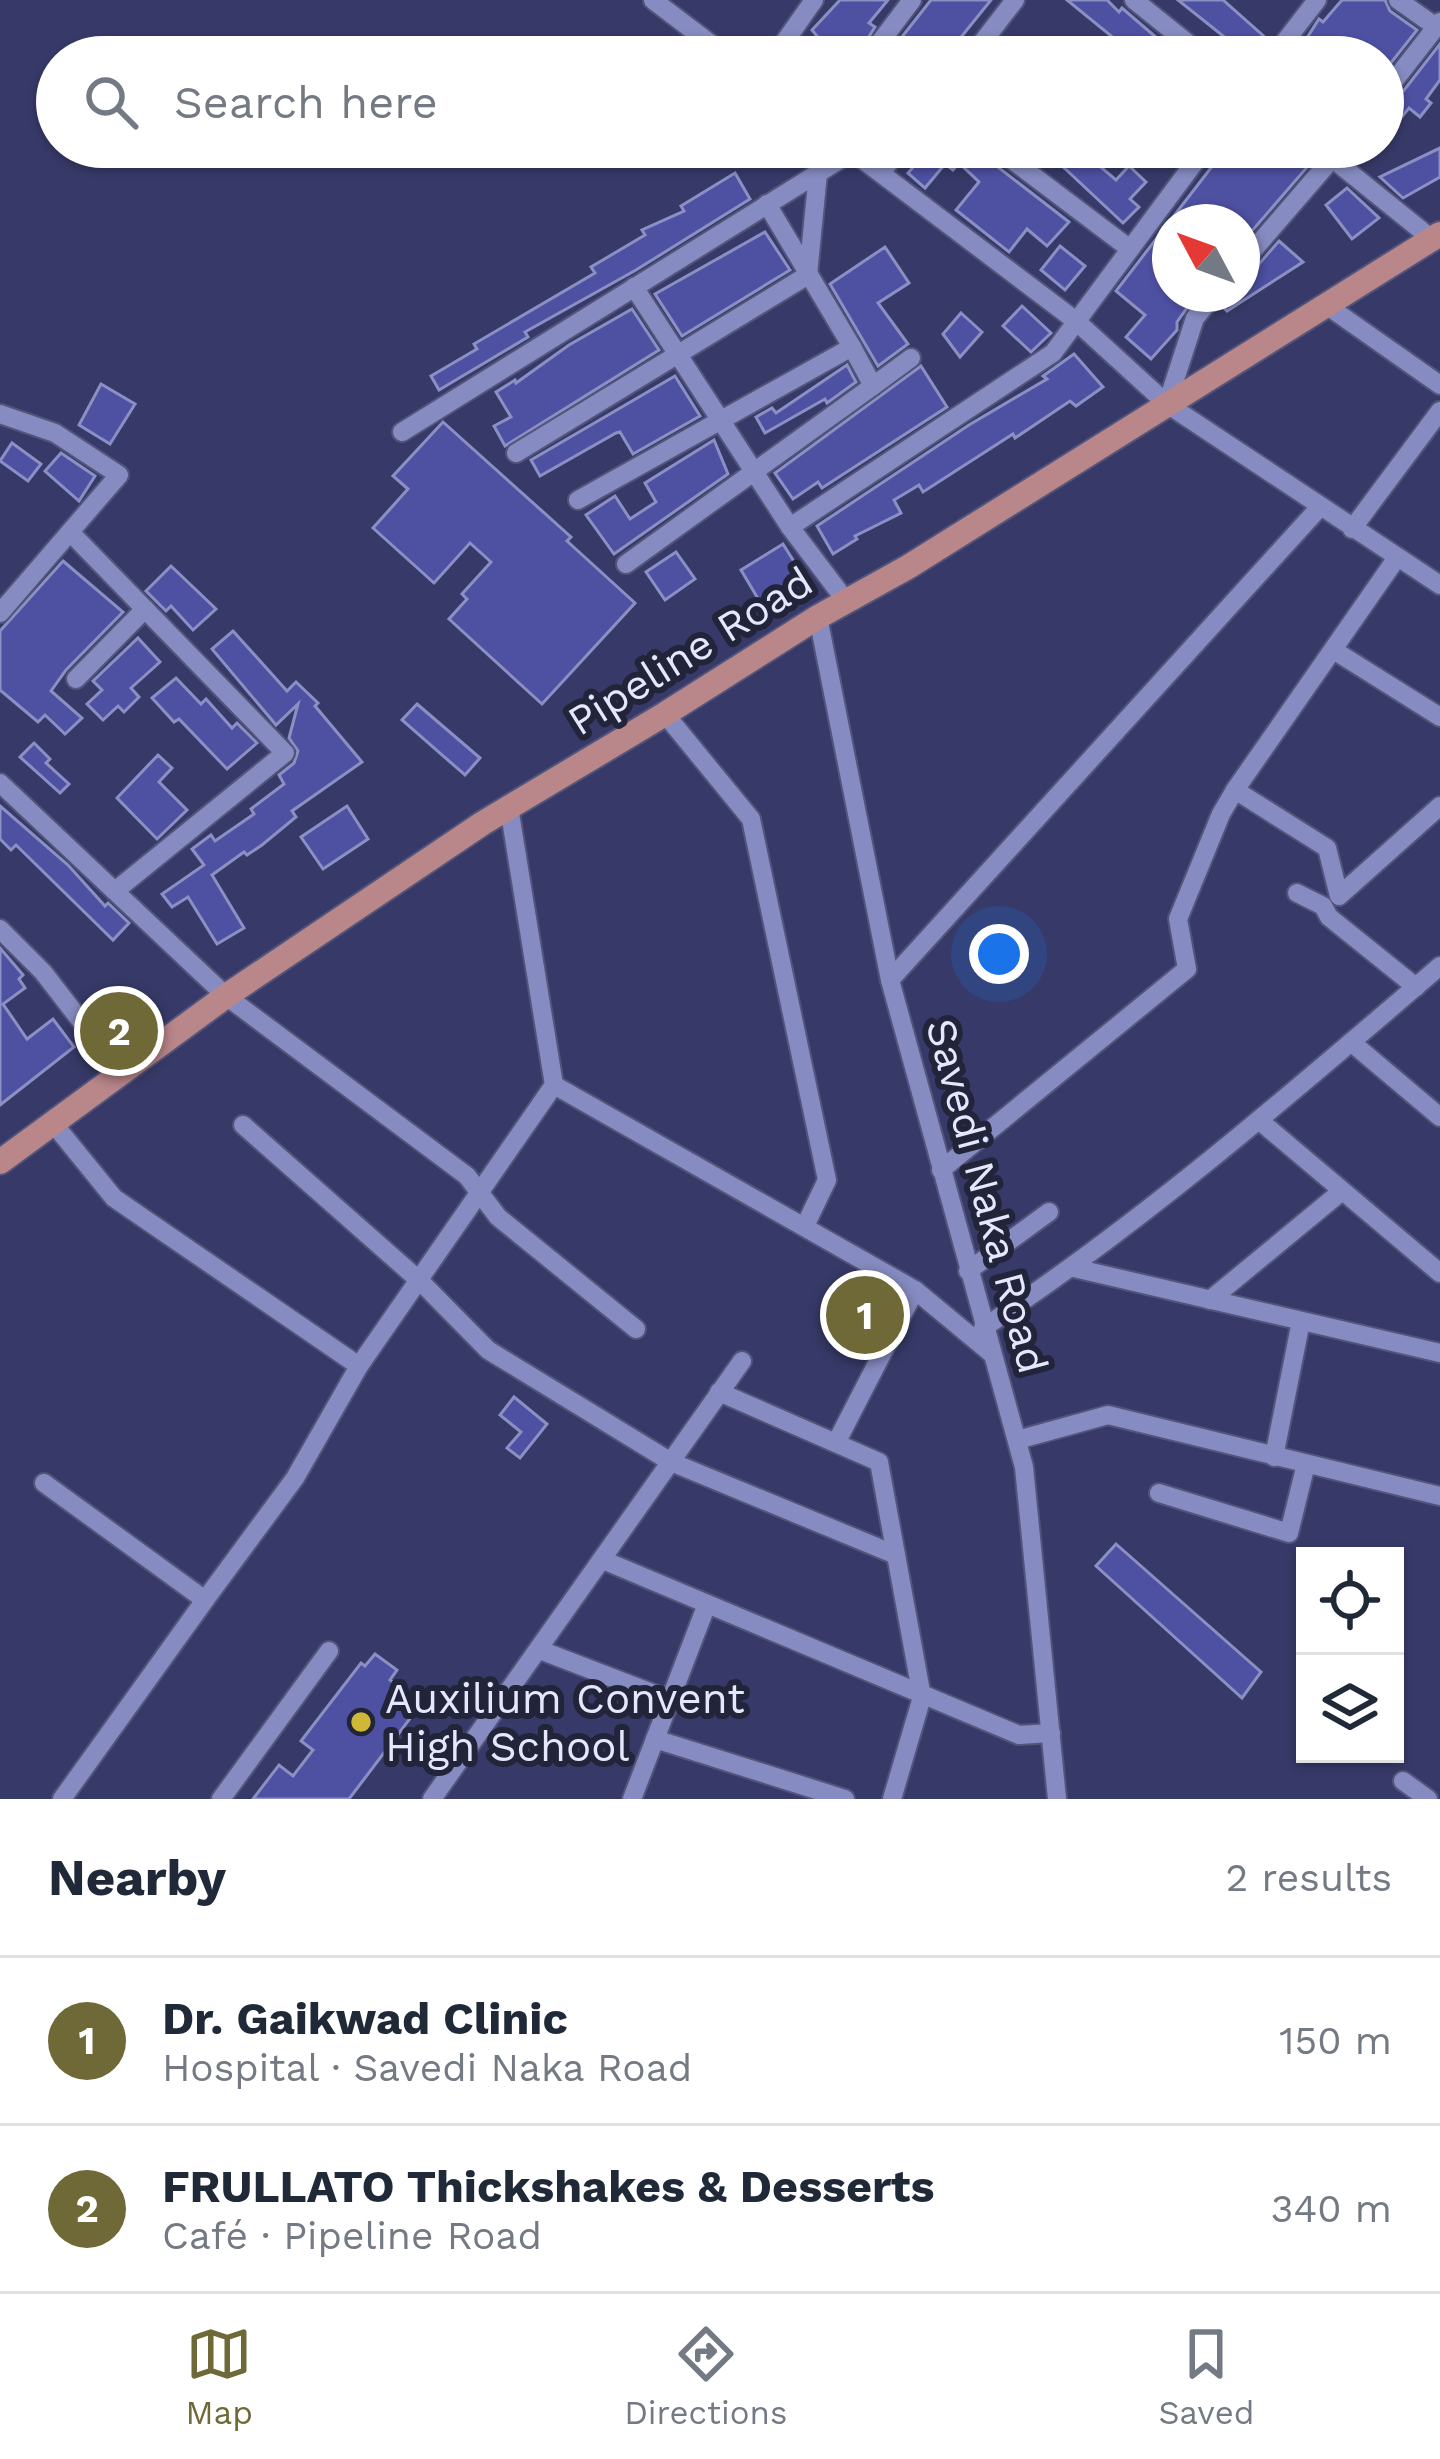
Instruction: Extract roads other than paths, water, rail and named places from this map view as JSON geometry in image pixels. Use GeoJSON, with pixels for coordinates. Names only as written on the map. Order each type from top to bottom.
{"type":"FeatureCollection","features":[{"type":"Feature","properties":{"kind":"main road","name":"Pipeline Road"},"geometry":{"type":"LineString","coordinates":[[0,1162],[226,997],[509,807],[908,567],[1436,237]]}},
{"type":"Feature","properties":{"kind":"street"},"geometry":{"type":"LineString","coordinates":[[652,0],[700,36]]}},
{"type":"Feature","properties":{"kind":"street"},"geometry":{"type":"LineString","coordinates":[[789,36],[814,0]]}},
{"type":"Feature","properties":{"kind":"street"},"geometry":{"type":"LineString","coordinates":[[885,36],[912,0]]}},
{"type":"Feature","properties":{"kind":"street"},"geometry":{"type":"LineString","coordinates":[[987,36],[1015,0]]}},
{"type":"Feature","properties":{"kind":"street"},"geometry":{"type":"LineString","coordinates":[[1134,0],[1179,36]]}},
{"type":"Feature","properties":{"kind":"street"},"geometry":{"type":"LineString","coordinates":[[1290,36],[1317,0]]}},
{"type":"Feature","properties":{"kind":"street"},"geometry":{"type":"LineString","coordinates":[[1398,0],[1438,24],[1404,67]]}},
{"type":"Feature","properties":{"kind":"street"},"geometry":{"type":"LineString","coordinates":[[402,432],[824,168]]}},
{"type":"Feature","properties":{"kind":"street"},"geometry":{"type":"LineString","coordinates":[[874,168],[1076,321],[1167,404],[1440,585]]}},
{"type":"Feature","properties":{"kind":"street"},"geometry":{"type":"LineString","coordinates":[[880,173],[884,168]]}},
{"type":"Feature","properties":{"kind":"street"},"geometry":{"type":"LineString","coordinates":[[1023,168],[1130,249]]}},
{"type":"Feature","properties":{"kind":"street"},"geometry":{"type":"LineString","coordinates":[[790,526],[1053,353],[1190,168]]}},
{"type":"Feature","properties":{"kind":"street"},"geometry":{"type":"LineString","coordinates":[[1260,240],[1317,168]]}},
{"type":"Feature","properties":{"kind":"street"},"geometry":{"type":"LineString","coordinates":[[1352,168],[1436,237]]}},
{"type":"Feature","properties":{"kind":"street"},"geometry":{"type":"LineString","coordinates":[[808,275],[818,173]]}},
{"type":"Feature","properties":{"kind":"street"},"geometry":{"type":"LineString","coordinates":[[767,205],[873,386]]}},
{"type":"Feature","properties":{"kind":"street"},"geometry":{"type":"LineString","coordinates":[[516,453],[808,275]]}},
{"type":"Feature","properties":{"kind":"street"},"geometry":{"type":"LineString","coordinates":[[634,287],[790,526],[846,601]]}},
{"type":"Feature","properties":{"kind":"street"},"geometry":{"type":"LineString","coordinates":[[1329,307],[1440,385]]}},
{"type":"Feature","properties":{"kind":"street"},"geometry":{"type":"LineString","coordinates":[[1167,404],[1200,312]]}},
{"type":"Feature","properties":{"kind":"street"},"geometry":{"type":"LineString","coordinates":[[578,500],[852,347]]}},
{"type":"Feature","properties":{"kind":"street"},"geometry":{"type":"LineString","coordinates":[[626,564],[910,358]]}},
{"type":"Feature","properties":{"kind":"street"},"geometry":{"type":"LineString","coordinates":[[1352,529],[1440,410]]}},
{"type":"Feature","properties":{"kind":"street"},"geometry":{"type":"LineString","coordinates":[[0,414],[56,433],[119,475],[0,613]]}},
{"type":"Feature","properties":{"kind":"street"},"geometry":{"type":"LineString","coordinates":[[890,980],[1319,508]]}},
{"type":"Feature","properties":{"kind":"street"},"geometry":{"type":"LineString","coordinates":[[70,532],[285,753],[115,891]]}},
{"type":"Feature","properties":{"kind":"street"},"geometry":{"type":"LineString","coordinates":[[941,1170],[1187,970],[1178,919],[1221,814],[1396,559]]}},
{"type":"Feature","properties":{"kind":"street"},"geometry":{"type":"LineString","coordinates":[[76,679],[145,609]]}},
{"type":"Feature","properties":{"kind":"street","name":"Savedi Naka Road"},"geometry":{"type":"LineString","coordinates":[[818,617],[890,980],[1024,1467],[1057,1799]]}},
{"type":"Feature","properties":{"kind":"street"},"geometry":{"type":"LineString","coordinates":[[1335,651],[1440,717]]}},
{"type":"Feature","properties":{"kind":"street"},"geometry":{"type":"LineString","coordinates":[[665,714],[751,819],[827,1180],[806,1226]]}},
{"type":"Feature","properties":{"kind":"street"},"geometry":{"type":"LineString","coordinates":[[0,783],[226,997],[467,1176],[498,1217],[636,1329]]}},
{"type":"Feature","properties":{"kind":"street"},"geometry":{"type":"LineString","coordinates":[[1235,790],[1327,848],[1329,917],[1416,987]]}},
{"type":"Feature","properties":{"kind":"street"},"geometry":{"type":"LineString","coordinates":[[1331,901],[1440,806]]}},
{"type":"Feature","properties":{"kind":"street"},"geometry":{"type":"LineString","coordinates":[[62,1799],[295,1478],[359,1366],[554,1085],[509,807]]}},
{"type":"Feature","properties":{"kind":"street"},"geometry":{"type":"LineString","coordinates":[[1297,893],[1331,901]]}},
{"type":"Feature","properties":{"kind":"street"},"geometry":{"type":"LineString","coordinates":[[0,929],[43,972],[121,1072]]}},
{"type":"Feature","properties":{"kind":"street"},"geometry":{"type":"LineString","coordinates":[[983,1328],[1074,1268],[1260,1120],[1440,966]]}},
{"type":"Feature","properties":{"kind":"street"},"geometry":{"type":"LineString","coordinates":[[1351,1042],[1440,1117]]}},
{"type":"Feature","properties":{"kind":"street"},"geometry":{"type":"LineString","coordinates":[[554,1085],[915,1290],[995,1356]]}},
{"type":"Feature","properties":{"kind":"street"},"geometry":{"type":"LineString","coordinates":[[1260,1120],[1440,1273]]}},
{"type":"Feature","properties":{"kind":"street"},"geometry":{"type":"LineString","coordinates":[[53,1123],[114,1198],[359,1366]]}},
{"type":"Feature","properties":{"kind":"street"},"geometry":{"type":"LineString","coordinates":[[243,1125],[421,1282],[488,1350],[671,1462],[896,1555]]}},
{"type":"Feature","properties":{"kind":"street"},"geometry":{"type":"LineString","coordinates":[[1210,1300],[1342,1190]]}},
{"type":"Feature","properties":{"kind":"street"},"geometry":{"type":"LineString","coordinates":[[968,1271],[1049,1212]]}},
{"type":"Feature","properties":{"kind":"street"},"geometry":{"type":"LineString","coordinates":[[1074,1268],[1440,1353]]}},
{"type":"Feature","properties":{"kind":"street"},"geometry":{"type":"LineString","coordinates":[[836,1443],[915,1290]]}},
{"type":"Feature","properties":{"kind":"street"},"geometry":{"type":"LineString","coordinates":[[1274,1457],[1301,1321]]}},
{"type":"Feature","properties":{"kind":"street"},"geometry":{"type":"LineString","coordinates":[[432,1799],[742,1361]]}},
{"type":"Feature","properties":{"kind":"street"},"geometry":{"type":"LineString","coordinates":[[719,1392],[879,1462],[922,1697],[892,1799]]}},
{"type":"Feature","properties":{"kind":"street"},"geometry":{"type":"LineString","coordinates":[[1017,1440],[1108,1414],[1440,1496]]}},
{"type":"Feature","properties":{"kind":"street"},"geometry":{"type":"LineString","coordinates":[[1159,1493],[1289,1533],[1306,1464]]}},
{"type":"Feature","properties":{"kind":"street"},"geometry":{"type":"LineString","coordinates":[[44,1484],[205,1600]]}},
{"type":"Feature","properties":{"kind":"street"},"geometry":{"type":"LineString","coordinates":[[604,1560],[1019,1735],[1051,1733]]}},
{"type":"Feature","properties":{"kind":"street"},"geometry":{"type":"LineString","coordinates":[[632,1799],[707,1604]]}},
{"type":"Feature","properties":{"kind":"street"},"geometry":{"type":"LineString","coordinates":[[540,1650],[670,1700]]}},
{"type":"Feature","properties":{"kind":"street"},"geometry":{"type":"LineString","coordinates":[[221,1799],[328,1651]]}},
{"type":"Feature","properties":{"kind":"street"},"geometry":{"type":"LineString","coordinates":[[656,1738],[845,1799]]}},
{"type":"Feature","properties":{"kind":"street"},"geometry":{"type":"LineString","coordinates":[[1403,1781],[1428,1799]]}},
{"type":"Feature","properties":{"kind":"place","name":"FRULLATO Thickshakes & Desserts"},"geometry":{"type":"Point","coordinates":[119,1031]}},
{"type":"Feature","properties":{"kind":"place","name":"Dr. Gaikwad Clinic"},"geometry":{"type":"Point","coordinates":[865,1315]}},
{"type":"Feature","properties":{"kind":"place","name":"Auxilium Convent High School"},"geometry":{"type":"Point","coordinates":[361,1722]}}]}
